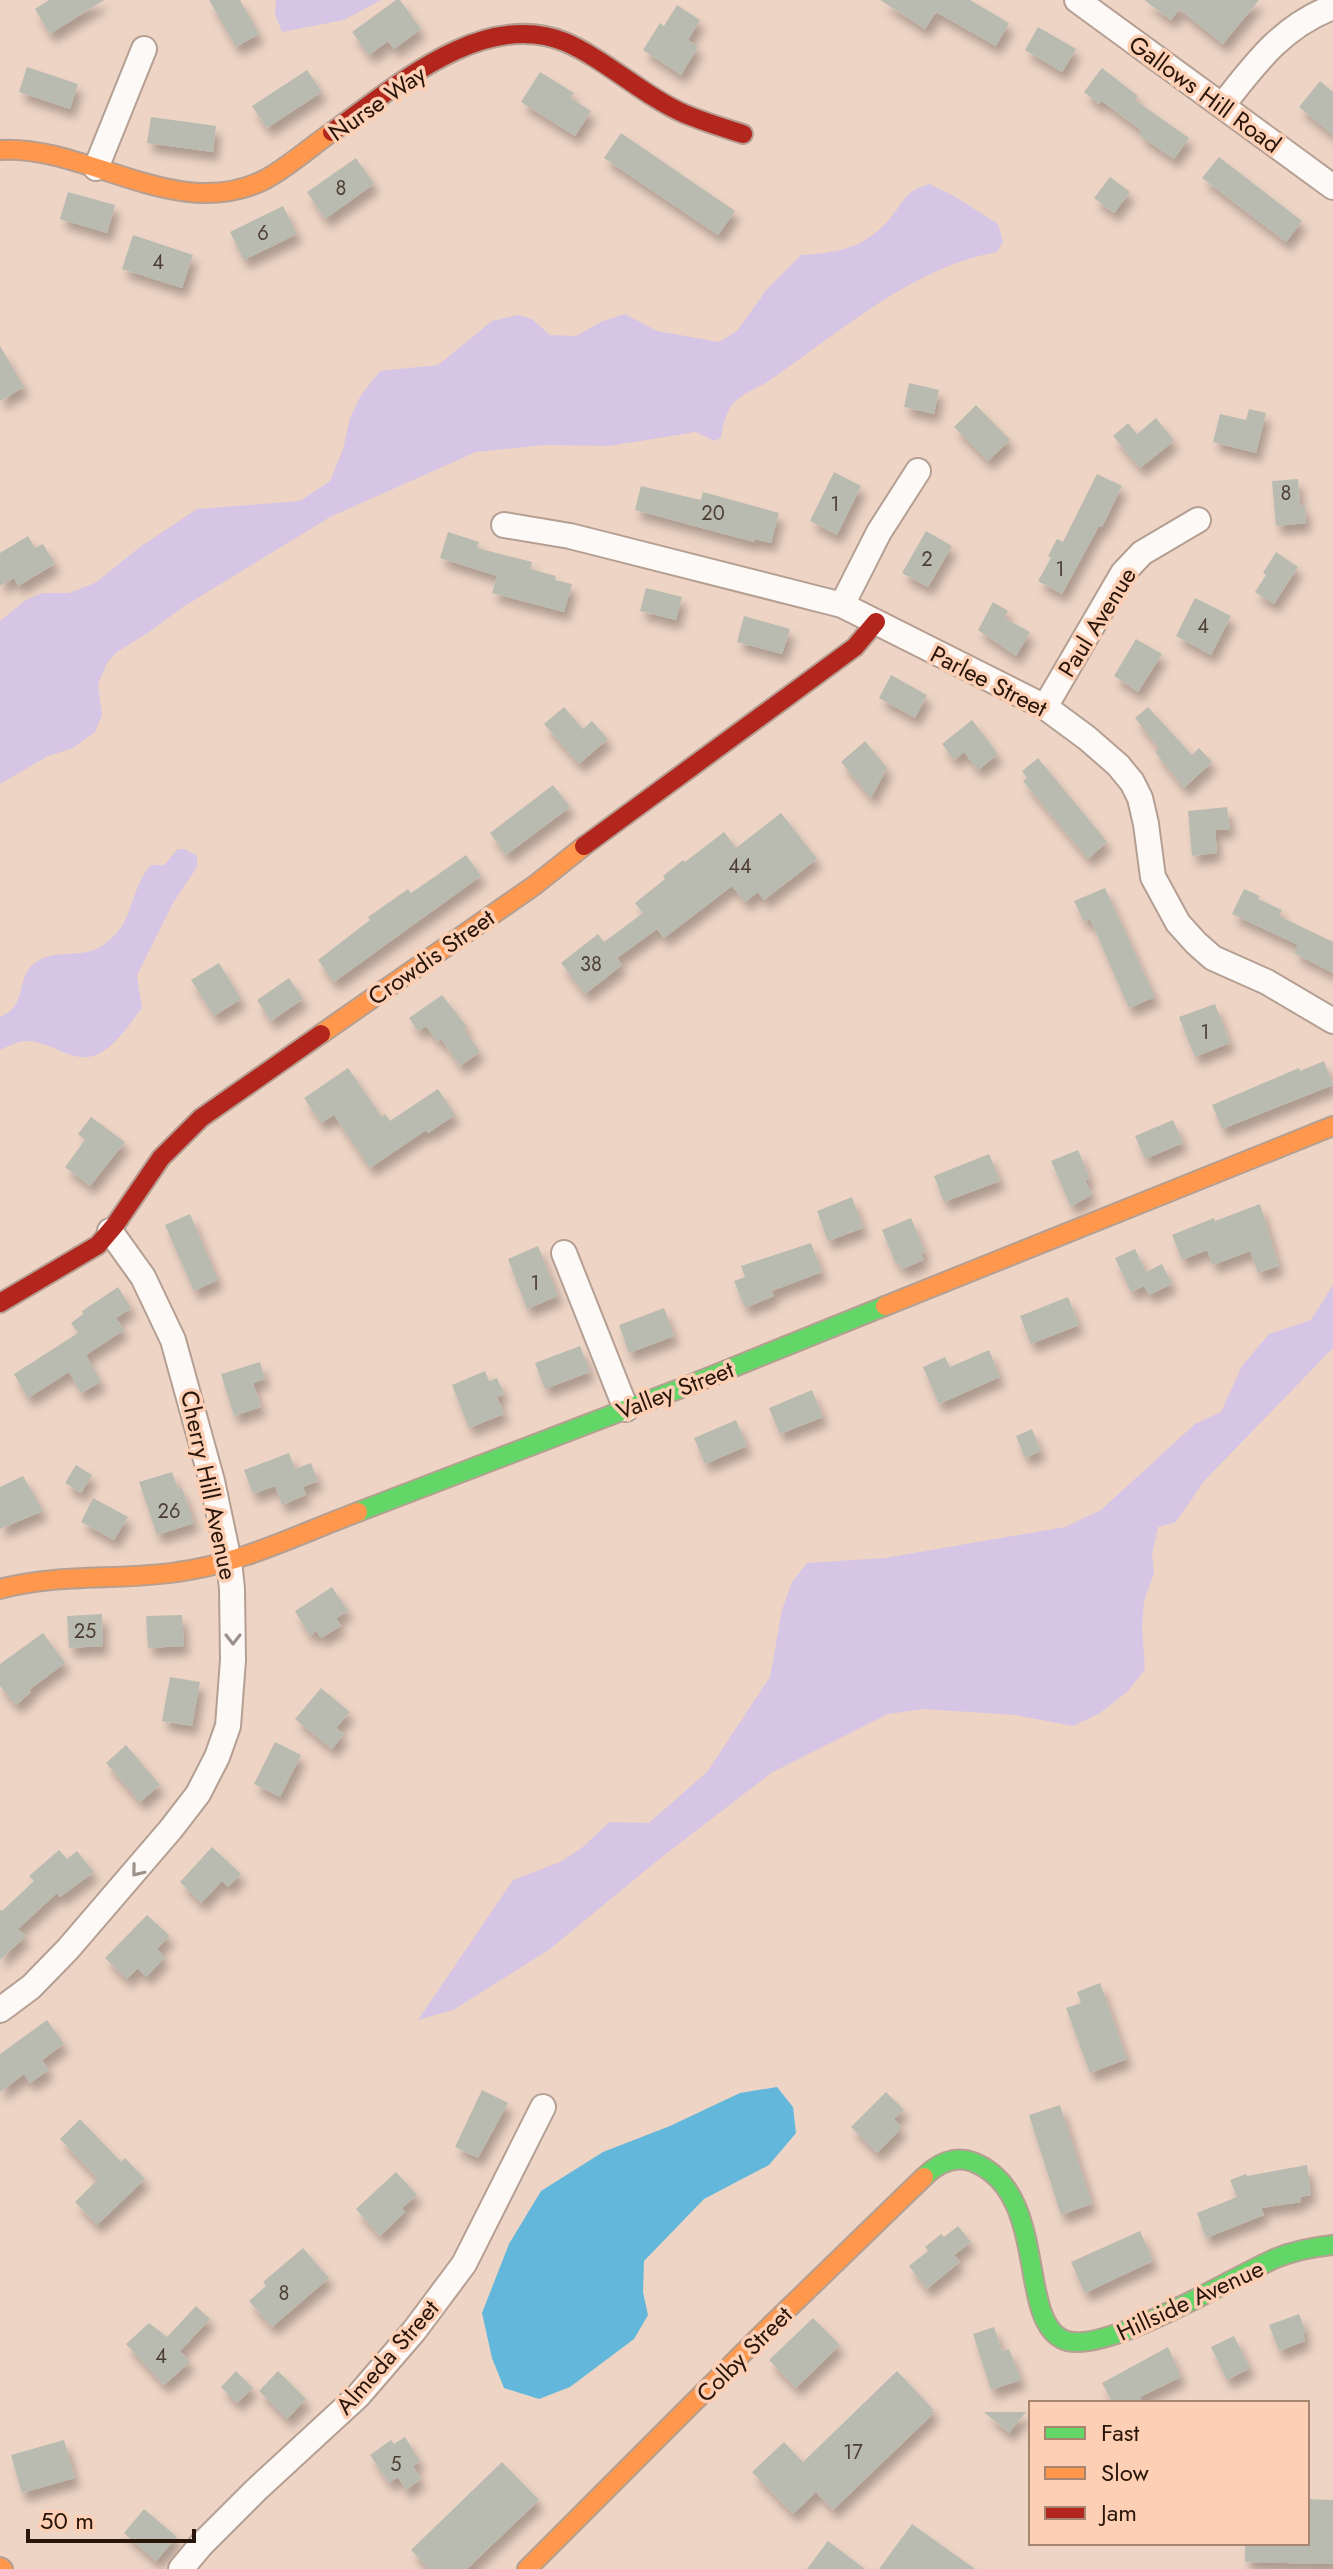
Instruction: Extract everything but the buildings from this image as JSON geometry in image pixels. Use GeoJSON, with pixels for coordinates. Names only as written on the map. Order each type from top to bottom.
{"type":"FeatureCollection","features":[{"type":"Feature","properties":{"kind":"street","name":"Gallows Hill Road"},"geometry":{"type":"LineString","coordinates":[[1077,0],[1333,187]]}},
{"type":"Feature","properties":{"kind":"street"},"geometry":{"type":"LineString","coordinates":[[1222,106],[1278,39],[1297,23],[1333,7]]}},
{"type":"Feature","properties":{"kind":"street","name":"Nurse Way"},"geometry":{"type":"LineString","coordinates":[[0,150],[22,148],[56,155],[174,191],[235,191],[262,181],[406,79],[470,43],[503,35],[530,34],[565,42],[684,114],[743,134]]}},
{"type":"Feature","properties":{"kind":"street"},"geometry":{"type":"LineString","coordinates":[[96,168],[144,49]]}},
{"type":"Feature","properties":{"kind":"street"},"geometry":{"type":"LineString","coordinates":[[842,605],[879,532],[918,471]]}},
{"type":"Feature","properties":{"kind":"street","name":"Paul Avenue"},"geometry":{"type":"LineString","coordinates":[[1045,707],[1123,573],[1142,553],[1198,520]]}},
{"type":"Feature","properties":{"kind":"street","name":"Parlee Street"},"geometry":{"type":"LineString","coordinates":[[504,525],[570,536],[842,605],[1045,707],[1103,751],[1132,782],[1140,798],[1146,824],[1153,877],[1178,923],[1196,943],[1213,958],[1267,982],[1333,1021]]}},
{"type":"Feature","properties":{"kind":"street","name":"Crowdis Street"},"geometry":{"type":"LineString","coordinates":[[0,1303],[98,1245],[161,1158],[201,1118],[535,885],[612,824],[855,647],[876,622]]}},
{"type":"Feature","properties":{"kind":"street","name":"Valley Street"},"geometry":{"type":"LineString","coordinates":[[0,1589],[44,1579],[170,1574],[229,1561],[626,1409],[1333,1126]]}},
{"type":"Feature","properties":{"kind":"street","name":"Cherry Hill Avenue"},"geometry":{"type":"LineString","coordinates":[[0,2010],[31,1987],[115,1897],[198,1794],[217,1757],[228,1726],[232,1692],[232,1600],[229,1561],[212,1481],[173,1340],[143,1277],[110,1231]]}},
{"type":"Feature","properties":{"kind":"street"},"geometry":{"type":"LineString","coordinates":[[564,1253],[626,1409]]}},
{"type":"Feature","properties":{"kind":"street","name":"Almeda Street"},"geometry":{"type":"LineString","coordinates":[[181,2569],[256,2490],[358,2396],[414,2331],[464,2264],[543,2107]]}},
{"type":"Feature","properties":{"kind":"street","name":"Colby Street"},"geometry":{"type":"LineString","coordinates":[[527,2569],[931,2170],[947,2159],[971,2161]]}},
{"type":"Feature","properties":{"kind":"street","name":"Hillside Avenue"},"geometry":{"type":"LineString","coordinates":[[971,2161],[983,2167],[1009,2194],[1026,2237],[1042,2310],[1054,2334],[1067,2341],[1100,2341],[1118,2335],[1275,2259],[1311,2247],[1333,2245]]}},
{"type":"Feature","properties":{"kind":"shaded area"},"geometry":{"type":"Polygon","coordinates":[[[276,0],[381,0],[344,20],[282,32],[275,14],[276,0]]]}},
{"type":"Feature","properties":{"kind":"shaded area"},"geometry":{"type":"Polygon","coordinates":[[[929,184],[998,224],[1003,242],[997,252],[934,272],[875,306],[764,384],[739,398],[729,410],[721,438],[714,441],[696,432],[609,446],[545,445],[476,452],[330,517],[183,607],[117,652],[107,663],[98,684],[102,715],[95,732],[73,748],[48,756],[0,784],[0,621],[26,600],[42,593],[69,593],[95,583],[140,547],[197,509],[300,501],[330,481],[343,449],[350,418],[361,395],[380,371],[438,365],[492,321],[518,315],[532,319],[550,335],[576,336],[603,321],[625,314],[657,331],[719,342],[737,331],[767,289],[801,255],[828,253],[862,242],[882,227],[910,193],[929,184]]]}},
{"type":"Feature","properties":{"kind":"shaded area"},"geometry":{"type":"Polygon","coordinates":[[[178,849],[185,849],[197,856],[197,867],[173,903],[137,975],[142,1008],[122,1034],[105,1050],[89,1057],[71,1055],[33,1041],[0,1050],[0,1017],[15,1006],[29,969],[42,958],[92,951],[112,938],[126,918],[138,885],[151,865],[164,865],[178,849]]]}},
{"type":"Feature","properties":{"kind":"shaded area"},"geometry":{"type":"Polygon","coordinates":[[[1333,1285],[1333,1348],[1204,1481],[1176,1522],[1158,1527],[1152,1554],[1154,1573],[1144,1601],[1145,1669],[1128,1691],[1100,1713],[1073,1726],[1015,1715],[924,1709],[888,1714],[771,1773],[550,1949],[453,2010],[418,2020],[513,1880],[560,1862],[583,1847],[609,1822],[649,1823],[707,1772],[770,1677],[782,1610],[792,1582],[807,1563],[885,1558],[1065,1527],[1101,1510],[1195,1424],[1221,1412],[1242,1366],[1269,1334],[1311,1320],[1333,1285]]]}},
{"type":"Feature","properties":{"kind":"water"},"geometry":{"type":"Polygon","coordinates":[[[777,2087],[793,2107],[796,2133],[769,2165],[704,2199],[644,2261],[643,2292],[648,2315],[634,2339],[570,2387],[539,2399],[504,2388],[492,2358],[482,2313],[509,2244],[541,2191],[603,2152],[670,2126],[740,2093],[777,2087]]]}},
{"type":"Feature","properties":{"kind":"traffic: fast"},"geometry":{"type":"LineString","coordinates":[[358,1512],[885,1306]]}},
{"type":"Feature","properties":{"kind":"traffic: fast"},"geometry":{"type":"LineString","coordinates":[[924,2177],[934,2168],[953,2160],[973,2162],[997,2177],[1013,2199],[1023,2225],[1040,2306],[1048,2326],[1062,2339],[1080,2342],[1135,2327],[1281,2256],[1333,2245]]}},
{"type":"Feature","properties":{"kind":"traffic: slow"},"geometry":{"type":"LineString","coordinates":[[0,150],[65,158],[164,188],[197,193],[229,191],[262,181],[332,132]]}},
{"type":"Feature","properties":{"kind":"traffic: slow"},"geometry":{"type":"LineString","coordinates":[[321,1034],[535,885],[584,846]]}},
{"type":"Feature","properties":{"kind":"traffic: slow"},"geometry":{"type":"LineString","coordinates":[[885,1306],[1333,1126]]}},
{"type":"Feature","properties":{"kind":"traffic: slow"},"geometry":{"type":"LineString","coordinates":[[0,1589],[44,1581],[155,1575],[200,1568],[269,1547],[358,1512]]}},
{"type":"Feature","properties":{"kind":"traffic: slow"},"geometry":{"type":"LineString","coordinates":[[527,2569],[924,2177]]}},
{"type":"Feature","properties":{"kind":"traffic: jam"},"geometry":{"type":"LineString","coordinates":[[332,132],[411,75],[441,58],[472,44],[503,36],[534,34],[580,49],[670,107],[743,134]]}},
{"type":"Feature","properties":{"kind":"traffic: jam"},"geometry":{"type":"LineString","coordinates":[[584,846],[855,647],[876,622]]}},
{"type":"Feature","properties":{"kind":"traffic: jam"},"geometry":{"type":"LineString","coordinates":[[0,1303],[98,1245],[161,1158],[201,1118],[321,1034]]}}]}
